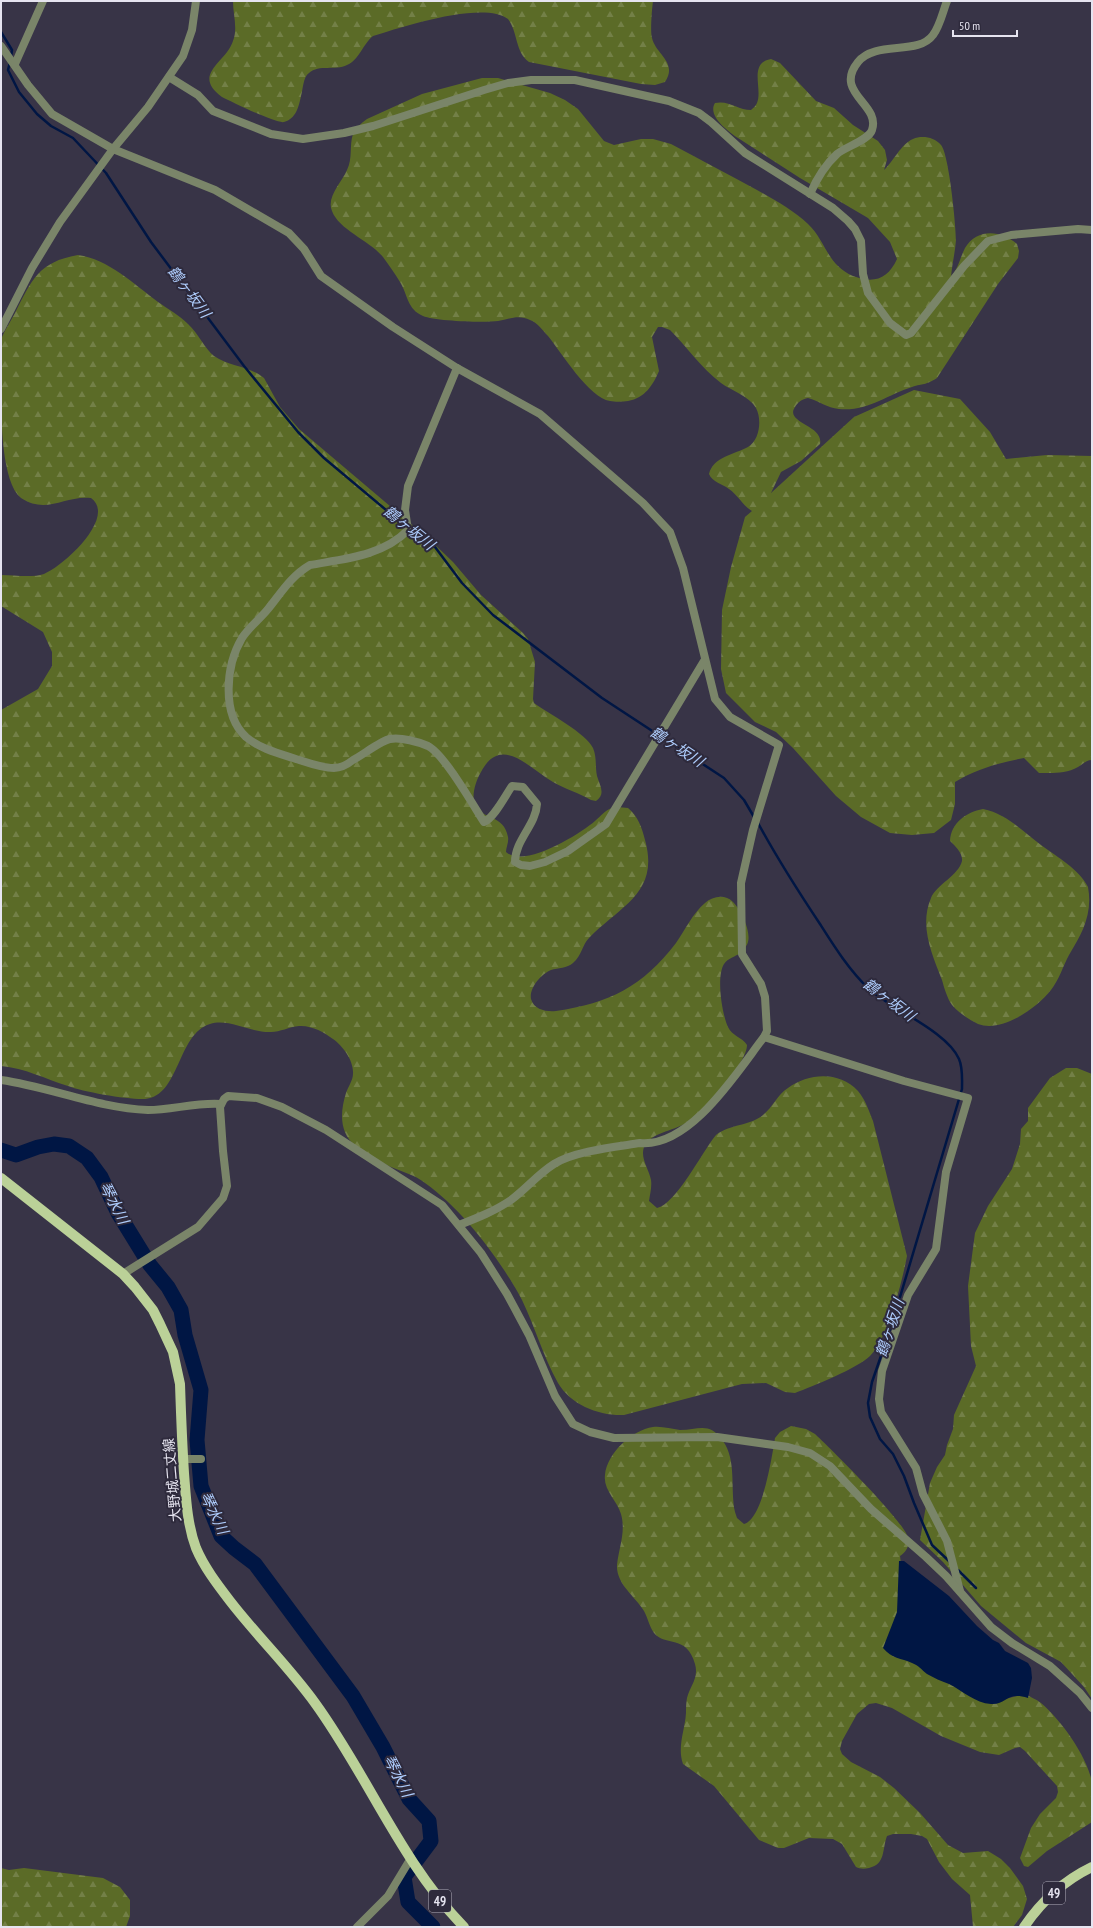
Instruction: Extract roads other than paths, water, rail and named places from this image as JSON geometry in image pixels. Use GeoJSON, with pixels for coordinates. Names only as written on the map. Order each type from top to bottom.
{"type":"FeatureCollection","features":[{"type":"Feature","properties":{"kind":"main road","name":"大野城二丈線"},"geometry":{"type":"LineString","coordinates":[[1,1178],[123,1274],[153,1310],[173,1352],[180,1384],[192,1459],[187,1513],[195,1546],[201,1559],[214,1581],[244,1619],[316,1704],[411,1858]]}},
{"type":"Feature","properties":{"kind":"main road","name":"49"},"geometry":{"type":"LineString","coordinates":[[411,1858],[419,1872],[447,1909],[464,1927]]}},
{"type":"Feature","properties":{"kind":"main road","name":"49"},"geometry":{"type":"LineString","coordinates":[[1024,1927],[1038,1908],[1060,1888],[1075,1876],[1092,1867]]}},
{"type":"Feature","properties":{"kind":"street"},"geometry":{"type":"LineString","coordinates":[[15,64],[43,1]]}},
{"type":"Feature","properties":{"kind":"street"},"geometry":{"type":"LineString","coordinates":[[1,329],[44,247],[78,196],[113,149],[148,107],[183,56],[189,42],[195,16],[196,1]]}},
{"type":"Feature","properties":{"kind":"street"},"geometry":{"type":"LineString","coordinates":[[810,194],[821,172],[838,153],[868,135],[872,130],[873,120],[869,111],[855,95],[851,87],[851,78],[858,61],[867,55],[885,49],[914,46],[927,40],[933,35],[947,1]]}},
{"type":"Feature","properties":{"kind":"street"},"geometry":{"type":"LineString","coordinates":[[3,49],[15,64],[28,85],[52,114],[113,149],[215,190],[289,233],[304,249],[321,276],[393,327],[457,368],[540,414],[643,503],[670,532],[683,568],[703,648],[704,661],[715,700],[730,716],[779,745],[753,830],[741,883],[742,954],[761,984],[765,997],[767,1031],[764,1037],[712,1105],[695,1121],[676,1134],[648,1144],[640,1143],[581,1154],[555,1163],[541,1172],[512,1199],[484,1215],[459,1225]]}},
{"type":"Feature","properties":{"kind":"street"},"geometry":{"type":"LineString","coordinates":[[169,77],[198,95],[213,111],[271,134],[303,139],[344,133],[373,126],[508,83],[531,80],[575,80],[669,101],[699,113],[745,153],[832,208],[856,229],[861,241],[863,274],[868,293],[890,323],[906,335],[911,333],[964,266],[988,241],[1011,235],[1092,230]]}},
{"type":"Feature","properties":{"kind":"street"},"geometry":{"type":"LineString","coordinates":[[457,368],[408,486],[405,510],[408,530],[401,537],[371,553],[310,565],[302,570],[288,582],[268,610],[242,639],[236,650],[228,681],[232,713],[238,728],[247,738],[268,750],[317,766],[335,769],[347,764],[389,739],[400,739],[428,746],[435,750],[448,767],[484,822],[496,811],[512,786],[523,786],[537,804],[536,811],[528,830],[515,851],[516,862],[521,866],[525,866],[545,862],[568,851],[606,824],[704,661]]}},
{"type":"Feature","properties":{"kind":"street"},"geometry":{"type":"LineString","coordinates":[[764,1037],[904,1081],[968,1098],[946,1172],[936,1249],[908,1295],[882,1371],[879,1399],[881,1412],[916,1468],[923,1494],[947,1541],[961,1594]]}},
{"type":"Feature","properties":{"kind":"street"},"geometry":{"type":"LineString","coordinates":[[1,1080],[24,1083],[86,1100],[148,1110],[221,1104]]}},
{"type":"Feature","properties":{"kind":"street"},"geometry":{"type":"LineString","coordinates":[[123,1274],[198,1226],[223,1198],[227,1186],[223,1151],[221,1104],[228,1096],[257,1098],[282,1107],[326,1130],[442,1205],[481,1253],[507,1294],[529,1335],[555,1396],[573,1424],[590,1432],[614,1438],[717,1438],[788,1447],[810,1453],[834,1470],[871,1509],[926,1557],[991,1627],[1007,1640],[1050,1666],[1080,1693],[1092,1708]]}},
{"type":"Feature","properties":{"kind":"street"},"geometry":{"type":"LineString","coordinates":[[357,1927],[388,1896],[411,1858]]}},
{"type":"Feature","properties":{"kind":"water"},"geometry":{"type":"Polygon","coordinates":[[[899,1561],[904,1561],[949,1596],[977,1626],[993,1640],[999,1643],[1005,1651],[1028,1663],[1031,1668],[1032,1678],[1028,1698],[1015,1696],[996,1704],[985,1703],[927,1674],[918,1666],[886,1652],[883,1648],[897,1612],[899,1561]]]}},
{"type":"Feature","properties":{"kind":"waterway","name":"鶴ヶ坂川"},"geometry":{"type":"LineString","coordinates":[[1,32],[12,50],[11,57]]}},
{"type":"Feature","properties":{"kind":"waterway","name":"鶴ヶ坂川"},"geometry":{"type":"LineString","coordinates":[[10,62],[8,70],[19,92],[37,114],[51,126],[73,138],[106,173],[151,242],[244,366],[298,432],[324,458],[404,525]]}},
{"type":"Feature","properties":{"kind":"waterway","name":"鶴ヶ坂川"},"geometry":{"type":"LineString","coordinates":[[410,529],[435,547],[462,583],[493,615],[602,698],[724,778],[744,800],[754,817]]}},
{"type":"Feature","properties":{"kind":"waterway","name":"鶴ヶ坂川"},"geometry":{"type":"LineString","coordinates":[[758,823],[780,862],[848,966],[869,989],[879,997],[918,1021],[943,1039],[953,1049],[960,1062],[962,1089],[892,1324],[872,1382],[868,1403],[870,1417],[880,1439],[893,1454],[904,1476],[932,1545],[950,1562]]}},
{"type":"Feature","properties":{"kind":"waterway","name":"琴水川"},"geometry":{"type":"LineString","coordinates":[[1,1150],[16,1155],[38,1147],[54,1144],[69,1146],[87,1158],[101,1177],[118,1213],[150,1265],[168,1287],[181,1310],[185,1335],[201,1390],[197,1440],[201,1486],[221,1536],[255,1564],[353,1696],[383,1747],[409,1799],[429,1821],[431,1841],[404,1877],[408,1902],[433,1927]]}},
{"type":"Feature","properties":{"kind":"waterway","name":"鶴ヶ坂川"},"geometry":{"type":"LineString","coordinates":[[958,1570],[976,1588]]}}]}
